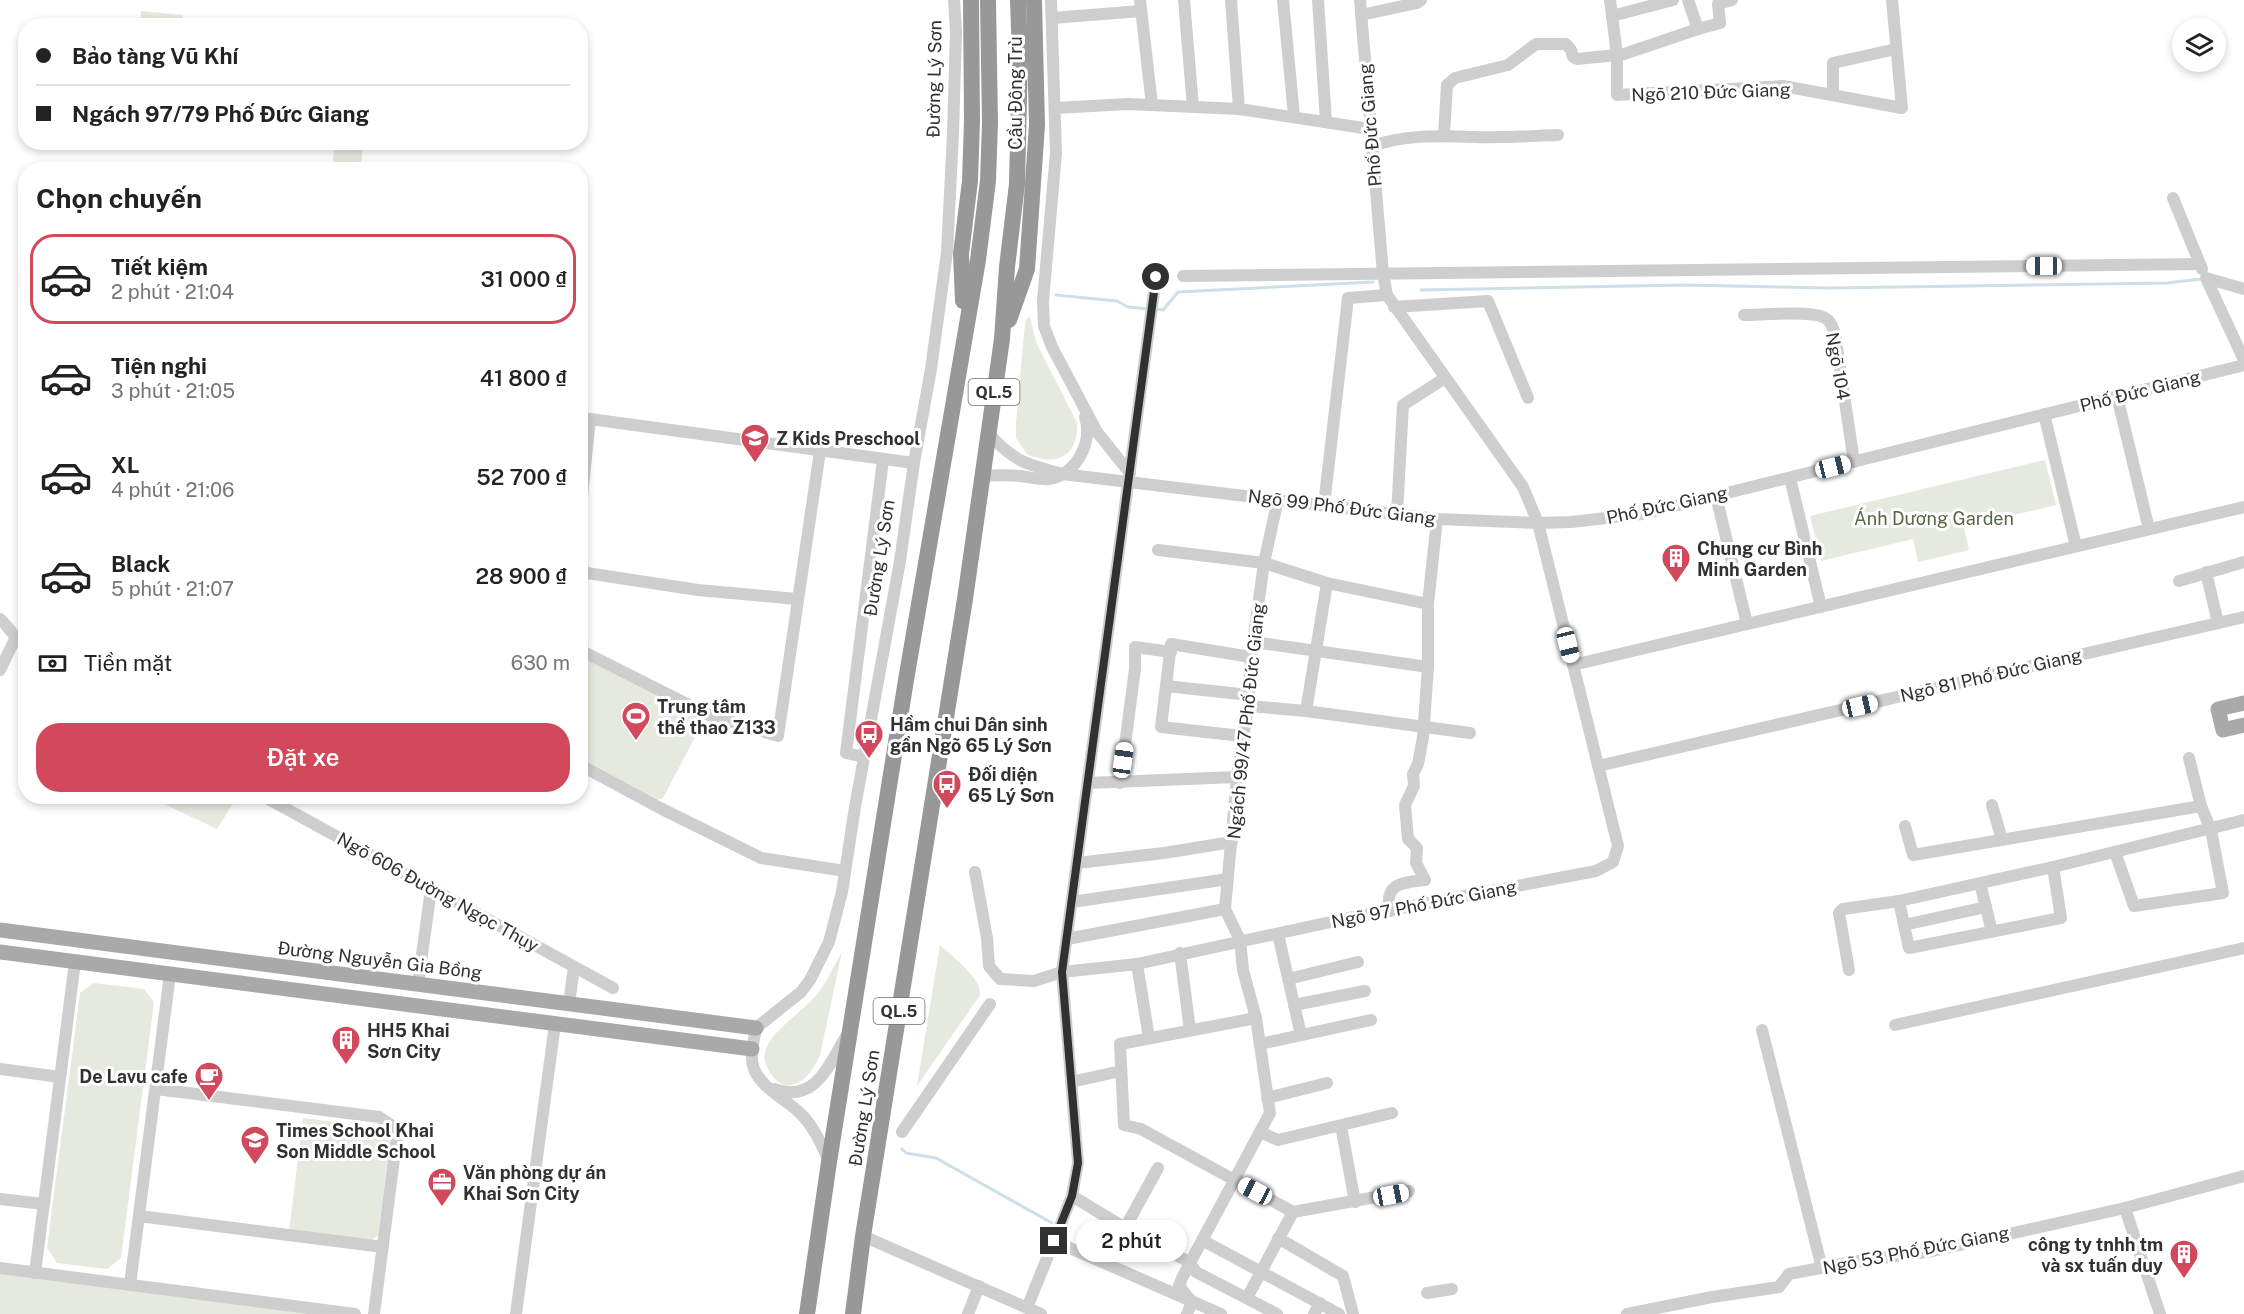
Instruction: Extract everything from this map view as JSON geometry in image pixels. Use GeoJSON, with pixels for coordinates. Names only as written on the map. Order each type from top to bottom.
{"type":"FeatureCollection","features":[{"type":"Feature","properties":{"kind":"highway","name":"Đường Lý Sơn"},"geometry":{"type":"LineString","coordinates":[[963,337],[962,254],[970,181],[973,52],[971,0]]}},
{"type":"Feature","properties":{"kind":"highway","name":"Cầu Đông Trù"},"geometry":{"type":"LineString","coordinates":[[988,0],[991,65],[988,181]]}},
{"type":"Feature","properties":{"kind":"highway","name":"Cầu Đông Trù"},"geometry":{"type":"LineString","coordinates":[[1017,0],[1025,185]]}},
{"type":"Feature","properties":{"kind":"highway","name":"Cầu Đông Trù"},"geometry":{"type":"LineString","coordinates":[[1025,185],[1036,125],[1034,0]]}},
{"type":"Feature","properties":{"kind":"highway","name":"Đường Lý Sơn"},"geometry":{"type":"LineString","coordinates":[[807,1314],[828,1162],[963,337],[978,260],[988,181]]}},
{"type":"Feature","properties":{"kind":"highway","name":"Đường Lý Sơn"},"geometry":{"type":"LineString","coordinates":[[853,1314],[863,1236],[965,599],[1002,339],[1007,267],[1025,185]]}},
{"type":"Feature","properties":{"kind":"main road"},"geometry":{"type":"LineString","coordinates":[[2244,703],[2218,709],[2223,729],[2244,725]]}},
{"type":"Feature","properties":{"kind":"main road","name":"Đường Nguyễn Gia Bồng"},"geometry":{"type":"LineString","coordinates":[[0,930],[756,1028]]}},
{"type":"Feature","properties":{"kind":"main road"},"geometry":{"type":"LineString","coordinates":[[75,962],[78,940]]}},
{"type":"Feature","properties":{"kind":"main road"},"geometry":{"type":"LineString","coordinates":[[0,952],[752,1049]]}},
{"type":"Feature","properties":{"kind":"main road"},"geometry":{"type":"LineString","coordinates":[[170,974],[173,952]]}},
{"type":"Feature","properties":{"kind":"main road"},"geometry":{"type":"LineString","coordinates":[[555,1024],[569,1004]]}},
{"type":"Feature","properties":{"kind":"street","name":"Đường Lý Sơn"},"geometry":{"type":"LineString","coordinates":[[828,1162],[821,1144],[806,1120],[788,1102],[766,1086],[754,1070],[752,1049],[756,1028],[801,992],[819,966],[834,927],[845,871],[900,561],[947,252],[956,32],[954,0]]}},
{"type":"Feature","properties":{"kind":"street"},"geometry":{"type":"LineString","coordinates":[[1051,0],[1056,153],[1043,314],[1048,337],[1097,432],[1129,478]]}},
{"type":"Feature","properties":{"kind":"street"},"geometry":{"type":"LineString","coordinates":[[1184,0],[1193,107]]}},
{"type":"Feature","properties":{"kind":"street"},"geometry":{"type":"LineString","coordinates":[[1231,0],[1239,109]]}},
{"type":"Feature","properties":{"kind":"street"},"geometry":{"type":"LineString","coordinates":[[1283,0],[1293,116]]}},
{"type":"Feature","properties":{"kind":"street"},"geometry":{"type":"LineString","coordinates":[[1318,0],[1326,121]]}},
{"type":"Feature","properties":{"kind":"street","name":"Phố Đức Giang"},"geometry":{"type":"LineString","coordinates":[[1360,0],[1383,274],[1387,295],[1523,487],[1538,523],[1571,522],[1641,514],[2244,365]]}},
{"type":"Feature","properties":{"kind":"street"},"geometry":{"type":"LineString","coordinates":[[1361,15],[1417,3],[1421,0]]}},
{"type":"Feature","properties":{"kind":"street"},"geometry":{"type":"LineString","coordinates":[[1610,0],[1617,55]]}},
{"type":"Feature","properties":{"kind":"street"},"geometry":{"type":"LineString","coordinates":[[1612,16],[1673,0]]}},
{"type":"Feature","properties":{"kind":"street"},"geometry":{"type":"LineString","coordinates":[[1688,0],[1698,29]]}},
{"type":"Feature","properties":{"kind":"street"},"geometry":{"type":"LineString","coordinates":[[1444,135],[1447,85],[1455,78],[1508,65],[1536,44],[1566,44],[1573,57],[1577,59],[1624,54],[1720,23],[1718,4],[1732,0]]}},
{"type":"Feature","properties":{"kind":"street","name":"Ngõ 210 Đức Giang"},"geometry":{"type":"LineString","coordinates":[[1617,55],[1617,95],[1783,86],[1902,108],[1892,0]]}},
{"type":"Feature","properties":{"kind":"street"},"geometry":{"type":"LineString","coordinates":[[1052,18],[1140,6],[1152,105]]}},
{"type":"Feature","properties":{"kind":"street"},"geometry":{"type":"LineString","coordinates":[[1833,95],[1833,63],[1896,50]]}},
{"type":"Feature","properties":{"kind":"street"},"geometry":{"type":"LineString","coordinates":[[1056,108],[1128,104],[1239,109],[1370,129]]}},
{"type":"Feature","properties":{"kind":"street"},"geometry":{"type":"LineString","coordinates":[[1372,146],[1389,140],[1444,135],[1473,137],[1558,135]]}},
{"type":"Feature","properties":{"kind":"street"},"geometry":{"type":"LineString","coordinates":[[2173,198],[2206,278],[2244,360]]}},
{"type":"Feature","properties":{"kind":"street"},"geometry":{"type":"LineString","coordinates":[[1183,276],[2200,264]]}},
{"type":"Feature","properties":{"kind":"street"},"geometry":{"type":"LineString","coordinates":[[1027,1308],[1072,1196],[1078,1163],[1062,972],[1156,277]]}},
{"type":"Feature","properties":{"kind":"street"},"geometry":{"type":"LineString","coordinates":[[2206,278],[2244,289]]}},
{"type":"Feature","properties":{"kind":"street"},"geometry":{"type":"LineString","coordinates":[[1324,505],[1348,298],[1387,295]]}},
{"type":"Feature","properties":{"kind":"street"},"geometry":{"type":"LineString","coordinates":[[1394,307],[1488,302],[1528,398]]}},
{"type":"Feature","properties":{"kind":"street","name":"Ngõ 104"},"geometry":{"type":"LineString","coordinates":[[1744,315],[1810,315],[1823,316],[1828,320],[1835,334],[1854,462]]}},
{"type":"Feature","properties":{"kind":"street"},"geometry":{"type":"LineString","coordinates":[[1397,514],[1403,405],[1445,378]]}},
{"type":"Feature","properties":{"kind":"street"},"geometry":{"type":"LineString","coordinates":[[982,476],[1006,475],[1047,479],[1062,474],[1082,453],[1087,441],[1086,419],[1070,379]]}},
{"type":"Feature","properties":{"kind":"street"},"geometry":{"type":"LineString","coordinates":[[2117,396],[2149,529]]}},
{"type":"Feature","properties":{"kind":"street"},"geometry":{"type":"LineString","coordinates":[[2044,414],[2076,546]]}},
{"type":"Feature","properties":{"kind":"street"},"geometry":{"type":"LineString","coordinates":[[588,438],[590,419],[914,463]]}},
{"type":"Feature","properties":{"kind":"street"},"geometry":{"type":"LineString","coordinates":[[988,433],[1024,464],[1062,474]]}},
{"type":"Feature","properties":{"kind":"street"},"geometry":{"type":"LineString","coordinates":[[588,654],[709,715],[778,736],[820,451]]}},
{"type":"Feature","properties":{"kind":"street"},"geometry":{"type":"LineString","coordinates":[[864,758],[846,753],[883,460]]}},
{"type":"Feature","properties":{"kind":"street","name":"Ngõ 99 Phố Đức Giang"},"geometry":{"type":"LineString","coordinates":[[1062,474],[1129,478],[1146,484],[1437,519],[1538,523]]}},
{"type":"Feature","properties":{"kind":"street"},"geometry":{"type":"LineString","coordinates":[[1790,478],[1821,607]]}},
{"type":"Feature","properties":{"kind":"street"},"geometry":{"type":"LineString","coordinates":[[1716,496],[1747,624]]}},
{"type":"Feature","properties":{"kind":"street","name":"Ngách 99/47 Phố Đức Giang"},"geometry":{"type":"LineString","coordinates":[[1240,940],[1225,909],[1227,879],[1236,777],[1248,700],[1251,657],[1264,563],[1278,500]]}},
{"type":"Feature","properties":{"kind":"street"},"geometry":{"type":"LineString","coordinates":[[1573,665],[2244,507]]}},
{"type":"Feature","properties":{"kind":"street"},"geometry":{"type":"LineString","coordinates":[[1390,911],[1389,894],[1394,888],[1400,883],[1425,880],[1416,863],[1417,848],[1408,838],[1405,805],[1414,786],[1413,774],[1418,764],[1423,727],[1428,667],[1428,604],[1437,519]]}},
{"type":"Feature","properties":{"kind":"street","name":"Ngõ 97 Phố Đức Giang"},"geometry":{"type":"LineString","coordinates":[[975,872],[987,938],[989,966],[1000,979],[1034,981],[1062,972],[1137,964],[1240,940],[1596,871],[1613,862],[1618,846],[1538,523]]}},
{"type":"Feature","properties":{"kind":"street"},"geometry":{"type":"LineString","coordinates":[[1158,550],[1264,563],[1327,583],[1428,604]]}},
{"type":"Feature","properties":{"kind":"street"},"geometry":{"type":"LineString","coordinates":[[2179,581],[2244,562]]}},
{"type":"Feature","properties":{"kind":"street"},"geometry":{"type":"LineString","coordinates":[[2206,572],[2218,623]]}},
{"type":"Feature","properties":{"kind":"street"},"geometry":{"type":"LineString","coordinates":[[588,573],[698,590],[797,599]]}},
{"type":"Feature","properties":{"kind":"street"},"geometry":{"type":"LineString","coordinates":[[1306,711],[1327,583]]}},
{"type":"Feature","properties":{"kind":"street","name":"Ngõ 81 Phố Đức Giang"},"geometry":{"type":"LineString","coordinates":[[1598,766],[2244,617]]}},
{"type":"Feature","properties":{"kind":"street"},"geometry":{"type":"LineString","coordinates":[[0,619],[11,629],[18,641]]}},
{"type":"Feature","properties":{"kind":"street"},"geometry":{"type":"LineString","coordinates":[[0,670],[15,639]]}},
{"type":"Feature","properties":{"kind":"street"},"geometry":{"type":"LineString","coordinates":[[1254,642],[1428,667]]}},
{"type":"Feature","properties":{"kind":"street"},"geometry":{"type":"LineString","coordinates":[[1120,783],[1135,669],[1135,647],[1171,648],[1251,657]]}},
{"type":"Feature","properties":{"kind":"street"},"geometry":{"type":"LineString","coordinates":[[1171,648],[1161,727],[1242,736]]}},
{"type":"Feature","properties":{"kind":"street"},"geometry":{"type":"LineString","coordinates":[[1166,686],[1306,711],[1470,733]]}},
{"type":"Feature","properties":{"kind":"street"},"geometry":{"type":"LineString","coordinates":[[2115,852],[2134,906],[2223,893],[2211,830],[2201,807],[2189,758]]}},
{"type":"Feature","properties":{"kind":"street"},"geometry":{"type":"LineString","coordinates":[[588,769],[761,858],[845,871]]}},
{"type":"Feature","properties":{"kind":"street"},"geometry":{"type":"LineString","coordinates":[[1088,783],[1236,777]]}},
{"type":"Feature","properties":{"kind":"street","name":"Ngõ 606 Đường Ngọc Thụy"},"geometry":{"type":"LineString","coordinates":[[277,804],[613,988]]}},
{"type":"Feature","properties":{"kind":"street"},"geometry":{"type":"LineString","coordinates":[[1992,806],[2002,840]]}},
{"type":"Feature","properties":{"kind":"street"},"geometry":{"type":"LineString","coordinates":[[1905,826],[1913,855],[2201,807]]}},
{"type":"Feature","properties":{"kind":"street"},"geometry":{"type":"LineString","coordinates":[[1849,970],[1839,913],[1843,909],[1899,901],[2054,867],[2244,820]]}},
{"type":"Feature","properties":{"kind":"street"},"geometry":{"type":"LineString","coordinates":[[1077,864],[1232,842]]}},
{"type":"Feature","properties":{"kind":"street"},"geometry":{"type":"LineString","coordinates":[[1899,901],[1909,948],[2061,918],[2054,867]]}},
{"type":"Feature","properties":{"kind":"street"},"geometry":{"type":"LineString","coordinates":[[1072,902],[1227,879]]}},
{"type":"Feature","properties":{"kind":"street"},"geometry":{"type":"LineString","coordinates":[[1980,883],[1992,932]]}},
{"type":"Feature","properties":{"kind":"street"},"geometry":{"type":"LineString","coordinates":[[418,984],[431,889]]}},
{"type":"Feature","properties":{"kind":"street"},"geometry":{"type":"LineString","coordinates":[[1904,926],[1986,907]]}},
{"type":"Feature","properties":{"kind":"street"},"geometry":{"type":"LineString","coordinates":[[1067,939],[1225,909]]}},
{"type":"Feature","properties":{"kind":"street"},"geometry":{"type":"LineString","coordinates":[[1278,934],[1300,1035]]}},
{"type":"Feature","properties":{"kind":"street"},"geometry":{"type":"LineString","coordinates":[[1192,1302],[1179,1286],[1189,1262],[1236,1180],[1270,1113],[1256,1018],[1243,970],[1240,940]]}},
{"type":"Feature","properties":{"kind":"street"},"geometry":{"type":"LineString","coordinates":[[1894,1025],[2244,948]]}},
{"type":"Feature","properties":{"kind":"street"},"geometry":{"type":"LineString","coordinates":[[1180,953],[1190,1030]]}},
{"type":"Feature","properties":{"kind":"street"},"geometry":{"type":"LineString","coordinates":[[35,1273],[75,962]]}},
{"type":"Feature","properties":{"kind":"street"},"geometry":{"type":"LineString","coordinates":[[1288,978],[1358,962]]}},
{"type":"Feature","properties":{"kind":"street"},"geometry":{"type":"LineString","coordinates":[[1137,964],[1149,1038]]}},
{"type":"Feature","properties":{"kind":"street"},"geometry":{"type":"LineString","coordinates":[[569,1004],[574,967]]}},
{"type":"Feature","properties":{"kind":"street"},"geometry":{"type":"LineString","coordinates":[[130,1285],[170,974]]}},
{"type":"Feature","properties":{"kind":"street"},"geometry":{"type":"LineString","coordinates":[[1294,1005],[1365,991]]}},
{"type":"Feature","properties":{"kind":"street"},"geometry":{"type":"LineString","coordinates":[[902,1132],[990,1004]]}},
{"type":"Feature","properties":{"kind":"street"},"geometry":{"type":"LineString","coordinates":[[1256,1018],[1120,1044],[1124,1125],[1141,1129],[1293,1212],[1409,1191]]}},
{"type":"Feature","properties":{"kind":"street"},"geometry":{"type":"LineString","coordinates":[[1260,1044],[1371,1020]]}},
{"type":"Feature","properties":{"kind":"street"},"geometry":{"type":"LineString","coordinates":[[516,1314],[555,1024]]}},
{"type":"Feature","properties":{"kind":"street"},"geometry":{"type":"LineString","coordinates":[[1762,1030],[1822,1268]]}},
{"type":"Feature","properties":{"kind":"street","name":"Đường Lý Sơn"},"geometry":{"type":"LineString","coordinates":[[766,1086],[784,1093],[793,1093],[802,1092],[812,1086],[821,1078],[849,1031]]}},
{"type":"Feature","properties":{"kind":"street"},"geometry":{"type":"LineString","coordinates":[[0,1069],[60,1077]]}},
{"type":"Feature","properties":{"kind":"street"},"geometry":{"type":"LineString","coordinates":[[1071,1082],[1121,1071]]}},
{"type":"Feature","properties":{"kind":"street"},"geometry":{"type":"LineString","coordinates":[[1267,1098],[1327,1083]]}},
{"type":"Feature","properties":{"kind":"street"},"geometry":{"type":"LineString","coordinates":[[156,1089],[379,1117],[391,1125],[397,1136],[374,1314]]}},
{"type":"Feature","properties":{"kind":"street"},"geometry":{"type":"LineString","coordinates":[[1260,1132],[1278,1140],[1392,1113]]}},
{"type":"Feature","properties":{"kind":"street"},"geometry":{"type":"LineString","coordinates":[[1341,1126],[1355,1202]]}},
{"type":"Feature","properties":{"kind":"street"},"geometry":{"type":"LineString","coordinates":[[1125,1228],[1158,1168]]}},
{"type":"Feature","properties":{"kind":"street","name":"Ngõ 53 Phố Đức Giang"},"geometry":{"type":"LineString","coordinates":[[1627,1314],[1712,1297],[1779,1287],[1789,1274],[1934,1251],[2125,1208],[2244,1176]]}},
{"type":"Feature","properties":{"kind":"street"},"geometry":{"type":"LineString","coordinates":[[1072,1196],[1125,1228],[1189,1262],[1196,1272],[1277,1314]]}},
{"type":"Feature","properties":{"kind":"street"},"geometry":{"type":"LineString","coordinates":[[0,1199],[44,1204]]}},
{"type":"Feature","properties":{"kind":"street"},"geometry":{"type":"LineString","coordinates":[[2125,1208],[2160,1314]]}},
{"type":"Feature","properties":{"kind":"street"},"geometry":{"type":"LineString","coordinates":[[1246,1298],[1293,1212]]}},
{"type":"Feature","properties":{"kind":"street"},"geometry":{"type":"LineString","coordinates":[[139,1216],[383,1247]]}},
{"type":"Feature","properties":{"kind":"street"},"geometry":{"type":"LineString","coordinates":[[863,1236],[1041,1314]]}},
{"type":"Feature","properties":{"kind":"street"},"geometry":{"type":"LineString","coordinates":[[1278,1238],[1343,1276],[1353,1314]]}},
{"type":"Feature","properties":{"kind":"street"},"geometry":{"type":"LineString","coordinates":[[1202,1240],[1261,1272],[1317,1309],[1339,1314]]}},
{"type":"Feature","properties":{"kind":"street"},"geometry":{"type":"LineString","coordinates":[[1054,1241],[1221,1314]]}},
{"type":"Feature","properties":{"kind":"street"},"geometry":{"type":"LineString","coordinates":[[0,1268],[355,1314]]}},
{"type":"Feature","properties":{"kind":"street"},"geometry":{"type":"LineString","coordinates":[[968,1314],[979,1286]]}},
{"type":"Feature","properties":{"kind":"street"},"geometry":{"type":"LineString","coordinates":[[1427,1293],[1452,1289]]}},
{"type":"Feature","properties":{"kind":"street"},"geometry":{"type":"LineString","coordinates":[[1186,1314],[1192,1302]]}},
{"type":"Feature","properties":{"kind":"green space"},"geometry":{"type":"Polygon","coordinates":[[[141,11],[183,15],[183,18],[140,18],[141,11]]]}},
{"type":"Feature","properties":{"kind":"green space"},"geometry":{"type":"Polygon","coordinates":[[[334,150],[362,150],[362,162],[333,162],[334,150]]]}},
{"type":"Feature","properties":{"kind":"green space"},"geometry":{"type":"Polygon","coordinates":[[[1030,317],[1036,342],[1077,423],[1074,444],[1063,456],[1056,459],[1037,458],[1027,454],[1016,438],[1024,333],[1026,319],[1030,317]]]}},
{"type":"Feature","properties":{"kind":"green space","name":"Ánh Dương Garden"},"geometry":{"type":"Polygon","coordinates":[[[2045,460],[2056,505],[1964,527],[1969,550],[1918,562],[1913,539],[1821,561],[1810,516],[2045,460]]]}},
{"type":"Feature","properties":{"kind":"green space","name":"Trung tâm thể thao Z133"},"geometry":{"type":"Polygon","coordinates":[[[588,656],[700,713],[703,722],[663,798],[654,801],[588,766],[588,656]]]}},
{"type":"Feature","properties":{"kind":"green space"},"geometry":{"type":"Polygon","coordinates":[[[164,804],[233,804],[217,829],[164,804]]]}},
{"type":"Feature","properties":{"kind":"green space"},"geometry":{"type":"Polygon","coordinates":[[[940,945],[971,975],[979,988],[980,995],[917,1086],[940,945]]]}},
{"type":"Feature","properties":{"kind":"green space"},"geometry":{"type":"Polygon","coordinates":[[[842,952],[820,1055],[816,1064],[798,1083],[783,1084],[776,1080],[766,1064],[764,1055],[768,1045],[780,1029],[819,992],[842,952]]]}},
{"type":"Feature","properties":{"kind":"green space"},"geometry":{"type":"Polygon","coordinates":[[[94,983],[144,989],[154,1002],[121,1258],[107,1269],[57,1263],[47,1248],[80,993],[94,983]]]}},
{"type":"Feature","properties":{"kind":"green space"},"geometry":{"type":"Polygon","coordinates":[[[303,1118],[380,1128],[390,1140],[378,1235],[372,1240],[289,1231],[303,1118]]]}},
{"type":"Feature","properties":{"kind":"green space"},"geometry":{"type":"Polygon","coordinates":[[[0,1272],[341,1314],[0,1314],[0,1272]]]}},
{"type":"Feature","properties":{"kind":"waterway"},"geometry":{"type":"LineString","coordinates":[[1421,290],[1683,285],[1829,288],[2167,283],[2201,279]]}},
{"type":"Feature","properties":{"kind":"waterway"},"geometry":{"type":"LineString","coordinates":[[1156,309],[1163,310],[1178,292],[1373,282]]}},
{"type":"Feature","properties":{"kind":"waterway"},"geometry":{"type":"LineString","coordinates":[[1056,295],[1117,301],[1128,307],[1150,309]]}},
{"type":"Feature","properties":{"kind":"waterway"},"geometry":{"type":"LineString","coordinates":[[902,1149],[906,1153],[936,1158],[1052,1223]]}},
{"type":"Feature","properties":{"kind":"place","name":"Z Kids Preschool"},"geometry":{"type":"Point","coordinates":[755,464]}},
{"type":"Feature","properties":{"kind":"place","name":"Chung cư Bình Minh Garden"},"geometry":{"type":"Point","coordinates":[1676,584]}},
{"type":"Feature","properties":{"kind":"place","name":"Trung tâm thể thao Z133"},"geometry":{"type":"Point","coordinates":[636,742]}},
{"type":"Feature","properties":{"kind":"place","name":"Hầm chui Dân sinh gần Ngõ 65 Lý Sơn"},"geometry":{"type":"Point","coordinates":[869,760]}},
{"type":"Feature","properties":{"kind":"place","name":"Đối diện 65 Lý Sơn"},"geometry":{"type":"Point","coordinates":[947,810]}},
{"type":"Feature","properties":{"kind":"place","name":"HH5 Khai Sơn City"},"geometry":{"type":"Point","coordinates":[346,1066]}},
{"type":"Feature","properties":{"kind":"place","name":"De Lavu cafe"},"geometry":{"type":"Point","coordinates":[209,1102]}},
{"type":"Feature","properties":{"kind":"place","name":"Times School Khai Son Middle School"},"geometry":{"type":"Point","coordinates":[255,1166]}},
{"type":"Feature","properties":{"kind":"place","name":"Văn phòng dự án Khai Sơn City"},"geometry":{"type":"Point","coordinates":[442,1208]}},
{"type":"Feature","properties":{"kind":"place","name":"công ty tnhh tm và sx tuấn duy"},"geometry":{"type":"Point","coordinates":[2184,1280]}},
{"type":"Feature","properties":{"kind":"route"},"geometry":{"type":"LineString","coordinates":[[1054,1241],[1072,1196],[1078,1163],[1062,972],[1156,277]]}}]}
